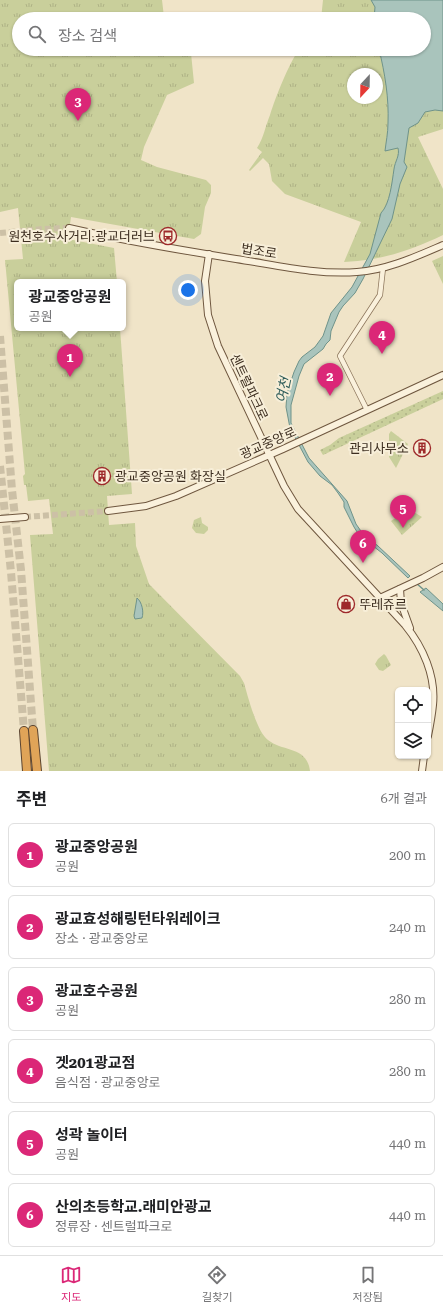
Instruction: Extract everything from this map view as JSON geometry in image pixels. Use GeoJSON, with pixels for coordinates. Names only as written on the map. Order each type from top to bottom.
{"type":"FeatureCollection","features":[{"type":"Feature","properties":{"kind":"highway"},"geometry":{"type":"LineString","coordinates":[[33,730],[36,771]]}},
{"type":"Feature","properties":{"kind":"highway"},"geometry":{"type":"LineString","coordinates":[[24,731],[27,771]]}},
{"type":"Feature","properties":{"kind":"street","name":"법조로"},"geometry":{"type":"LineString","coordinates":[[69,228],[148,245],[333,273],[358,272],[381,268],[404,262],[443,245]]}},
{"type":"Feature","properties":{"kind":"street","name":"센트럴파크로"},"geometry":{"type":"LineString","coordinates":[[208,254],[205,281],[208,315],[218,346],[269,455],[284,486],[298,509],[413,635],[426,660],[432,682],[433,704],[430,723]]}},
{"type":"Feature","properties":{"kind":"street"},"geometry":{"type":"LineString","coordinates":[[367,410],[340,356],[380,295],[381,268]]}},
{"type":"Feature","properties":{"kind":"street","name":"광교중앙로"},"geometry":{"type":"LineString","coordinates":[[108,511],[131,509],[163,502],[283,449],[443,375]]}},
{"type":"Feature","properties":{"kind":"street"},"geometry":{"type":"LineString","coordinates":[[0,519],[25,517]]}},
{"type":"Feature","properties":{"kind":"street"},"geometry":{"type":"LineString","coordinates":[[380,598],[443,567]]}},
{"type":"Feature","properties":{"kind":"street"},"geometry":{"type":"LineString","coordinates":[[401,588],[401,603],[413,635]]}},
{"type":"Feature","properties":{"kind":"street"},"geometry":{"type":"LineString","coordinates":[[422,771],[424,759]]}},
{"type":"Feature","properties":{"kind":"green space"},"geometry":{"type":"Polygon","coordinates":[[[0,0],[162,0],[163,12],[12,12],[12,56],[191,56],[194,83],[167,95],[144,147],[141,160],[157,167],[206,180],[211,185],[211,193],[205,207],[201,234],[194,239],[71,217],[68,239],[114,248],[117,279],[14,279],[14,331],[120,331],[132,494],[107,496],[109,525],[135,523],[136,546],[149,584],[240,676],[244,683],[250,705],[260,730],[264,736],[274,744],[299,753],[308,763],[310,771],[49,771],[30,535],[53,534],[49,499],[28,501],[26,485],[24,485],[23,476],[25,474],[5,260],[23,259],[18,208],[0,212],[0,0]]]}},
{"type":"Feature","properties":{"kind":"green space"},"geometry":{"type":"Polygon","coordinates":[[[323,0],[443,0],[443,129],[418,137],[443,189],[443,235],[419,246],[395,254],[371,259],[344,262],[361,222],[285,194],[272,181],[269,164],[263,158],[250,171],[249,170],[262,152],[257,148],[263,136],[283,81],[295,56],[431,56],[431,12],[322,12],[323,0]]]}},
{"type":"Feature","properties":{"kind":"green space"},"geometry":{"type":"Polygon","coordinates":[[[443,256],[443,284],[432,261],[443,256]]]}},
{"type":"Feature","properties":{"kind":"green space"},"geometry":{"type":"Polygon","coordinates":[[[443,391],[443,399],[323,455],[320,450],[339,438],[443,391]]]}},
{"type":"Feature","properties":{"kind":"green space"},"geometry":{"type":"Polygon","coordinates":[[[391,431],[408,444],[396,468],[389,457],[389,434],[391,431]]]}},
{"type":"Feature","properties":{"kind":"green space"},"geometry":{"type":"Polygon","coordinates":[[[409,509],[422,517],[402,535],[391,521],[409,509]]]}},
{"type":"Feature","properties":{"kind":"green space"},"geometry":{"type":"Polygon","coordinates":[[[201,517],[202,523],[208,527],[208,530],[204,534],[196,533],[192,528],[194,520],[201,517]]]}},
{"type":"Feature","properties":{"kind":"green space"},"geometry":{"type":"Polygon","coordinates":[[[384,654],[391,665],[383,671],[379,670],[375,664],[384,654]]]}},
{"type":"Feature","properties":{"kind":"water"},"geometry":{"type":"Polygon","coordinates":[[[371,0],[443,0],[443,111],[435,110],[425,112],[418,123],[409,128],[404,162],[407,167],[400,184],[392,219],[363,279],[355,293],[339,312],[331,331],[330,340],[323,349],[304,364],[291,405],[291,423],[309,458],[347,501],[356,524],[363,534],[410,576],[408,578],[382,553],[359,535],[344,507],[344,502],[338,493],[332,485],[320,476],[308,462],[290,428],[286,407],[287,393],[299,361],[315,347],[323,336],[331,313],[352,287],[370,254],[381,213],[387,204],[398,156],[398,148],[385,151],[388,127],[388,104],[385,77],[380,56],[431,56],[431,12],[375,12],[375,7],[371,0]]]}},
{"type":"Feature","properties":{"kind":"water"},"geometry":{"type":"Polygon","coordinates":[[[426,588],[443,604],[443,611],[420,592],[426,588]]]}},
{"type":"Feature","properties":{"kind":"water"},"geometry":{"type":"Polygon","coordinates":[[[137,598],[143,610],[143,616],[142,618],[135,619],[134,616],[137,598]]]}},
{"type":"Feature","properties":{"kind":"waterway","name":"여천"},"geometry":{"type":"LineString","coordinates":[[416,583],[424,590]]}},
{"type":"Feature","properties":{"kind":"tunnel"},"geometry":{"type":"LineString","coordinates":[[0,233],[69,228]]}},
{"type":"Feature","properties":{"kind":"tunnel"},"geometry":{"type":"LineString","coordinates":[[0,336],[12,490],[21,570],[33,730]]}},
{"type":"Feature","properties":{"kind":"tunnel"},"geometry":{"type":"LineString","coordinates":[[0,466],[11,572],[24,731]]}},
{"type":"Feature","properties":{"kind":"tunnel"},"geometry":{"type":"LineString","coordinates":[[25,517],[108,511]]}},
{"type":"Feature","properties":{"kind":"place","name":"광교호수공원"},"geometry":{"type":"Point","coordinates":[78,121]}},
{"type":"Feature","properties":{"kind":"place","name":"원천호수사거리.광교더러브"},"geometry":{"type":"Point","coordinates":[168,236]}},
{"type":"Feature","properties":{"kind":"place","name":"겟201광교점"},"geometry":{"type":"Point","coordinates":[382,354]}},
{"type":"Feature","properties":{"kind":"place","name":"광교중앙공원"},"geometry":{"type":"Point","coordinates":[70,377]}},
{"type":"Feature","properties":{"kind":"place","name":"광교효성해링턴타워레이크"},"geometry":{"type":"Point","coordinates":[330,396]}},
{"type":"Feature","properties":{"kind":"place","name":"관리사무소"},"geometry":{"type":"Point","coordinates":[422,448]}},
{"type":"Feature","properties":{"kind":"place","name":"광교중앙공원 화장실"},"geometry":{"type":"Point","coordinates":[102,476]}},
{"type":"Feature","properties":{"kind":"place","name":"성곽 놀이터"},"geometry":{"type":"Point","coordinates":[403,528]}},
{"type":"Feature","properties":{"kind":"place","name":"산의초등학교.래미안광교"},"geometry":{"type":"Point","coordinates":[363,563]}},
{"type":"Feature","properties":{"kind":"place","name":"뚜레쥬르"},"geometry":{"type":"Point","coordinates":[346,604]}}]}
